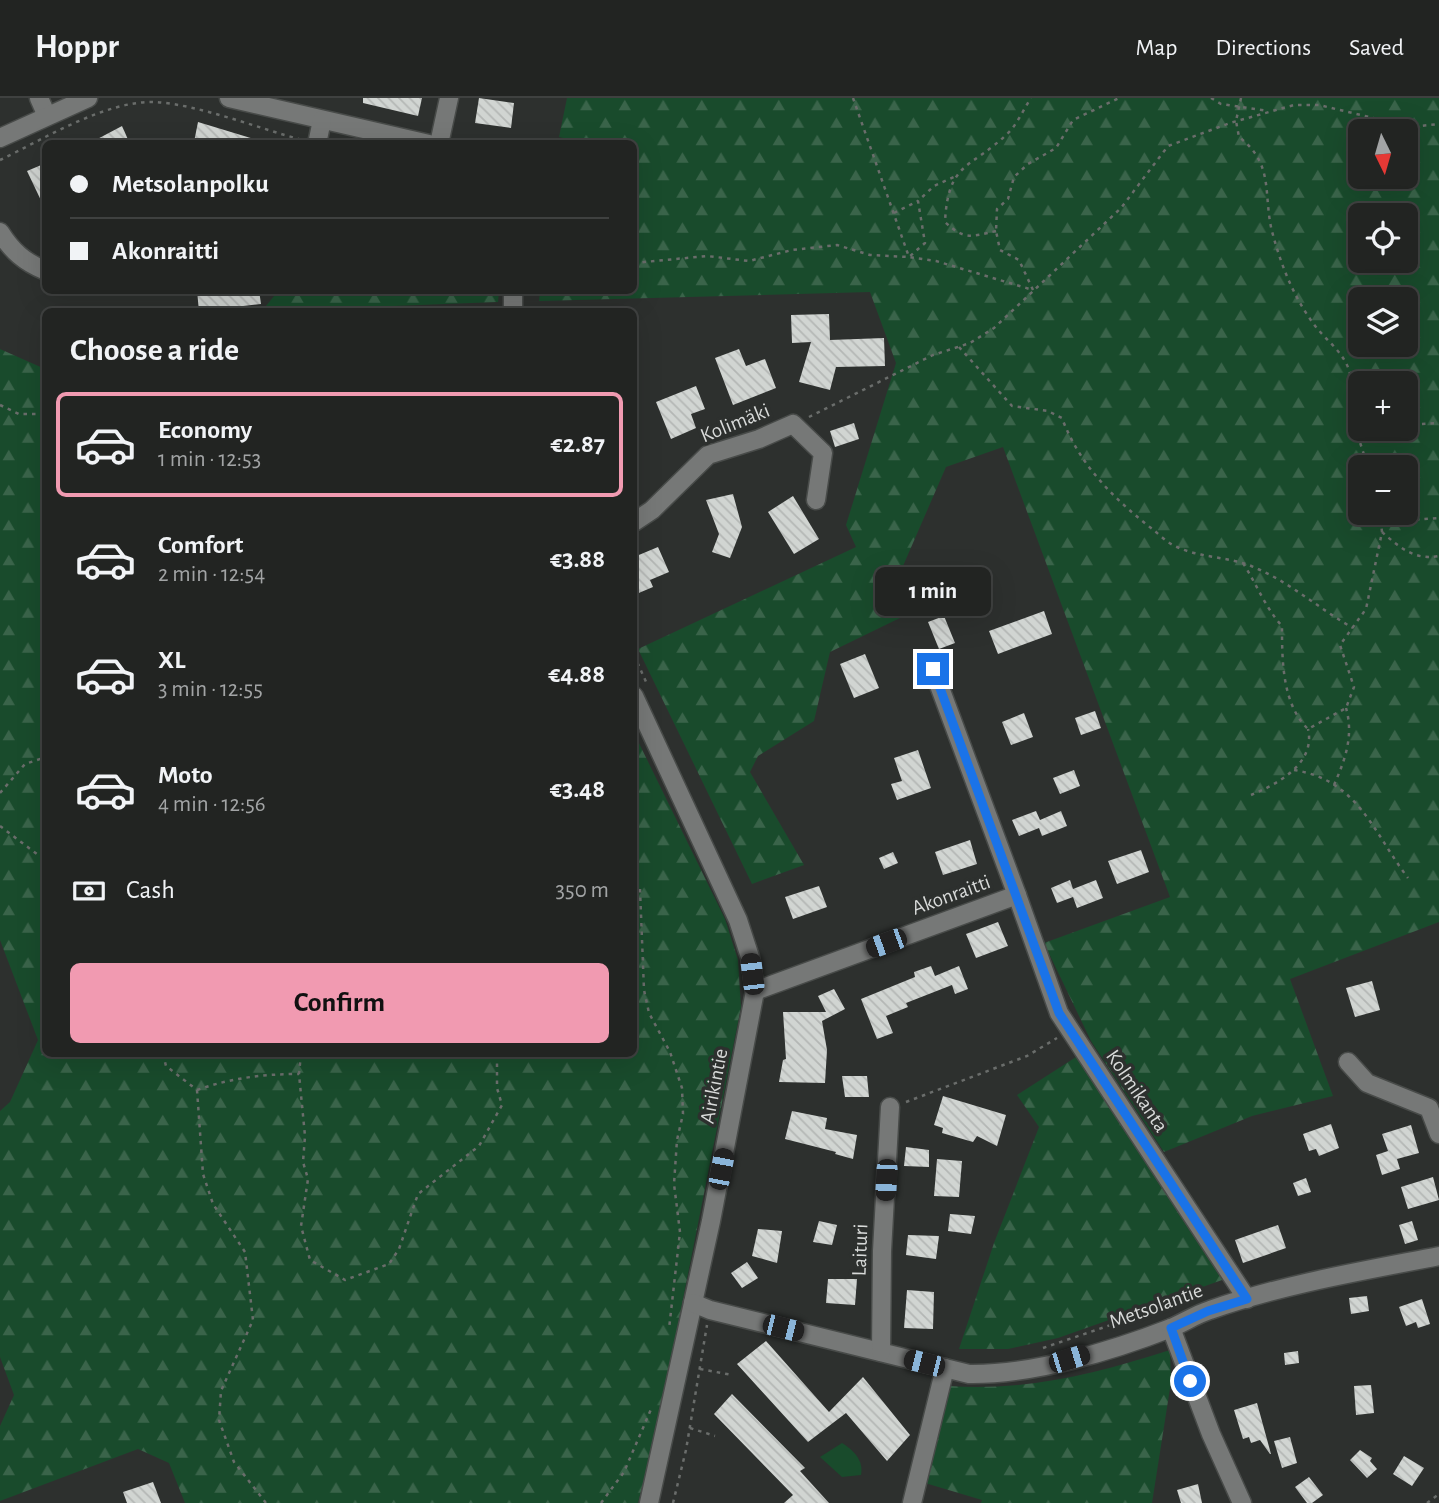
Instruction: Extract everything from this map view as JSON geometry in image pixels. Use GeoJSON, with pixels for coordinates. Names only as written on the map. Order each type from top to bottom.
{"type":"FeatureCollection","features":[{"type":"Feature","properties":{"kind":"street"},"geometry":{"type":"LineString","coordinates":[[39,98],[47,116]]}},
{"type":"Feature","properties":{"kind":"street"},"geometry":{"type":"LineString","coordinates":[[0,138],[88,98]]}},
{"type":"Feature","properties":{"kind":"street"},"geometry":{"type":"LineString","coordinates":[[231,98],[411,140]]}},
{"type":"Feature","properties":{"kind":"street"},"geometry":{"type":"LineString","coordinates":[[440,140],[449,98]]}},
{"type":"Feature","properties":{"kind":"street"},"geometry":{"type":"LineString","coordinates":[[317,140],[322,120]]}},
{"type":"Feature","properties":{"kind":"street"},"geometry":{"type":"LineString","coordinates":[[0,232],[10,247],[26,262],[42,269]]}},
{"type":"Feature","properties":{"kind":"street"},"geometry":{"type":"LineString","coordinates":[[793,424],[823,453],[816,500]]}},
{"type":"Feature","properties":{"kind":"street","name":"Kolimäki"},"geometry":{"type":"LineString","coordinates":[[637,520],[653,510],[673,486],[708,455],[759,439],[793,424]]}},
{"type":"Feature","properties":{"kind":"street","name":"Akonraitti"},"geometry":{"type":"LineString","coordinates":[[755,991],[1017,895],[933,669]]}},
{"type":"Feature","properties":{"kind":"street","name":"Airikintie"},"geometry":{"type":"LineString","coordinates":[[642,694],[738,920],[750,957],[755,991],[701,1307],[649,1503]]}},
{"type":"Feature","properties":{"kind":"street","name":"Kolmikanta"},"geometry":{"type":"LineString","coordinates":[[1017,895],[1059,1013],[1069,1031],[1247,1299]]}},
{"type":"Feature","properties":{"kind":"street"},"geometry":{"type":"LineString","coordinates":[[1348,1062],[1367,1083],[1429,1108],[1439,1134]]}},
{"type":"Feature","properties":{"kind":"street","name":"Laituri"},"geometry":{"type":"LineString","coordinates":[[881,1352],[882,1251],[890,1107]]}},
{"type":"Feature","properties":{"kind":"street","name":"Metsolantie"},"geometry":{"type":"LineString","coordinates":[[701,1307],[970,1374],[1032,1370],[1171,1328],[1208,1311],[1247,1299],[1323,1279],[1439,1256]]}},
{"type":"Feature","properties":{"kind":"street"},"geometry":{"type":"LineString","coordinates":[[1171,1328],[1239,1496]]}},
{"type":"Feature","properties":{"kind":"street"},"geometry":{"type":"LineString","coordinates":[[912,1503],[945,1368]]}},
{"type":"Feature","properties":{"kind":"path"},"geometry":{"type":"LineString","coordinates":[[853,98],[909,257]]}},
{"type":"Feature","properties":{"kind":"path"},"geometry":{"type":"LineString","coordinates":[[996,231],[975,236],[958,235],[945,222],[946,202],[954,177],[968,161],[991,149],[1010,132],[1031,98]]}},
{"type":"Feature","properties":{"kind":"path"},"geometry":{"type":"LineString","coordinates":[[1033,290],[1019,260],[1000,250],[996,231],[997,209],[1008,199],[1014,177],[1028,164],[1056,148],[1073,120],[1119,98]]}},
{"type":"Feature","properties":{"kind":"path"},"geometry":{"type":"LineString","coordinates":[[1211,98],[1221,104],[1270,112]]}},
{"type":"Feature","properties":{"kind":"path"},"geometry":{"type":"LineString","coordinates":[[1241,98],[1236,121],[1239,137],[1254,148],[1266,173],[1272,232],[1290,288],[1315,326],[1346,360],[1350,371]]}},
{"type":"Feature","properties":{"kind":"path"},"geometry":{"type":"LineString","coordinates":[[43,140],[103,112],[141,103],[176,105],[302,140]]}},
{"type":"Feature","properties":{"kind":"path"},"geometry":{"type":"LineString","coordinates":[[793,424],[868,390],[933,355],[959,346],[995,328],[1121,208],[1168,146],[1236,121],[1294,105],[1319,105],[1411,127],[1439,124]]}},
{"type":"Feature","properties":{"kind":"path"},"geometry":{"type":"LineString","coordinates":[[0,160],[42,140]]}},
{"type":"Feature","properties":{"kind":"path"},"geometry":{"type":"LineString","coordinates":[[894,213],[918,201],[934,186],[954,177]]}},
{"type":"Feature","properties":{"kind":"path"},"geometry":{"type":"LineString","coordinates":[[909,257],[925,243],[918,201]]}},
{"type":"Feature","properties":{"kind":"path"},"geometry":{"type":"LineString","coordinates":[[637,263],[707,256],[749,261],[792,250],[837,246],[870,254],[936,261],[1033,290]]}},
{"type":"Feature","properties":{"kind":"path"},"geometry":{"type":"LineString","coordinates":[[959,346],[1012,406],[1048,411],[1062,418],[1070,441],[1094,474],[1127,509],[1174,546],[1207,557],[1241,561],[1262,570],[1353,628]]}},
{"type":"Feature","properties":{"kind":"path"},"geometry":{"type":"LineString","coordinates":[[0,405],[19,414],[42,414]]}},
{"type":"Feature","properties":{"kind":"path"},"geometry":{"type":"LineString","coordinates":[[1418,424],[1439,423]]}},
{"type":"Feature","properties":{"kind":"path"},"geometry":{"type":"LineString","coordinates":[[1418,519],[1439,518]]}},
{"type":"Feature","properties":{"kind":"path"},"geometry":{"type":"LineString","coordinates":[[1334,785],[1347,757],[1349,735],[1346,708],[1354,687],[1340,645],[1366,609],[1382,525]]}},
{"type":"Feature","properties":{"kind":"path"},"geometry":{"type":"LineString","coordinates":[[1382,532],[1404,551],[1429,558],[1439,556]]}},
{"type":"Feature","properties":{"kind":"path"},"geometry":{"type":"LineString","coordinates":[[1241,561],[1264,594],[1266,607],[1282,626],[1282,658],[1294,716],[1308,729],[1311,741],[1307,753],[1294,770],[1251,795]]}},
{"type":"Feature","properties":{"kind":"path"},"geometry":{"type":"LineString","coordinates":[[637,670],[642,694]]}},
{"type":"Feature","properties":{"kind":"path"},"geometry":{"type":"LineString","coordinates":[[1308,729],[1346,708]]}},
{"type":"Feature","properties":{"kind":"path"},"geometry":{"type":"LineString","coordinates":[[0,793],[25,764],[42,758]]}},
{"type":"Feature","properties":{"kind":"path"},"geometry":{"type":"LineString","coordinates":[[1294,770],[1310,772],[1352,797],[1408,878]]}},
{"type":"Feature","properties":{"kind":"path"},"geometry":{"type":"LineString","coordinates":[[0,826],[42,858]]}},
{"type":"Feature","properties":{"kind":"path"},"geometry":{"type":"LineString","coordinates":[[637,887],[640,900],[643,990],[649,1013],[670,1052],[682,1088],[683,1114],[677,1140],[674,1184],[680,1232],[668,1338]]}},
{"type":"Feature","properties":{"kind":"path"},"geometry":{"type":"LineString","coordinates":[[890,1107],[1027,1056],[1069,1031]]}},
{"type":"Feature","properties":{"kind":"path"},"geometry":{"type":"LineString","coordinates":[[164,1057],[166,1066],[197,1090],[203,1174],[213,1204],[245,1252],[253,1320],[221,1391],[219,1420],[234,1462],[266,1503]]}},
{"type":"Feature","properties":{"kind":"path"},"geometry":{"type":"LineString","coordinates":[[301,1057],[299,1074],[305,1136],[303,1162],[308,1179],[301,1226],[310,1260],[345,1280],[389,1264],[399,1249],[418,1194],[478,1146],[502,1105],[497,1088],[497,1057]]}},
{"type":"Feature","properties":{"kind":"path"},"geometry":{"type":"LineString","coordinates":[[197,1090],[221,1081],[264,1074],[299,1074]]}},
{"type":"Feature","properties":{"kind":"path"},"geometry":{"type":"LineString","coordinates":[[1036,1350],[1152,1313],[1202,1293]]}},
{"type":"Feature","properties":{"kind":"path"},"geometry":{"type":"LineString","coordinates":[[673,1503],[700,1369],[701,1307]]}},
{"type":"Feature","properties":{"kind":"path"},"geometry":{"type":"LineString","coordinates":[[700,1369],[732,1375]]}},
{"type":"Feature","properties":{"kind":"path"},"geometry":{"type":"LineString","coordinates":[[601,1503],[624,1472],[655,1395]]}},
{"type":"Feature","properties":{"kind":"path"},"geometry":{"type":"LineString","coordinates":[[690,1428],[715,1436]]}},
{"type":"Feature","properties":{"kind":"path"},"geometry":{"type":"LineString","coordinates":[[1427,1503],[1439,1494]]}},
{"type":"Feature","properties":{"kind":"green space"},"geometry":{"type":"Polygon","coordinates":[[[567,98],[1439,98],[1439,922],[1290,979],[1333,1096],[1252,1116],[1164,1152],[1091,1041],[1044,943],[1170,897],[1003,447],[946,467],[903,566],[910,584],[902,617],[830,652],[814,721],[758,756],[750,772],[804,865],[752,884],[638,649],[856,547],[846,525],[896,363],[870,292],[539,301],[540,294],[637,294],[637,140],[571,140],[559,137],[567,98]]]}},
{"type":"Feature","properties":{"kind":"green space"},"geometry":{"type":"Polygon","coordinates":[[[276,294],[499,294],[498,302],[264,308],[276,294]]]}},
{"type":"Feature","properties":{"kind":"green space"},"geometry":{"type":"Polygon","coordinates":[[[0,349],[42,368],[42,1057],[637,1057],[637,739],[725,919],[738,960],[741,1007],[660,1415],[638,1503],[185,1503],[169,1463],[138,1449],[0,1501],[0,1426],[14,1395],[0,1357],[0,1111],[10,1102],[38,1040],[0,940],[0,349]]]}},
{"type":"Feature","properties":{"kind":"green space"},"geometry":{"type":"Polygon","coordinates":[[[1076,1057],[1225,1279],[1058,1338],[1008,1349],[959,1349],[994,1243],[1039,1127],[1017,1095],[1076,1057]]]}},
{"type":"Feature","properties":{"kind":"green space"},"geometry":{"type":"Polygon","coordinates":[[[1170,1350],[1171,1382],[1152,1503],[981,1503],[982,1500],[925,1483],[949,1386],[1007,1386],[1061,1379],[1170,1350]]]}},
{"type":"Feature","properties":{"kind":"green space"},"geometry":{"type":"Polygon","coordinates":[[[842,1443],[854,1452],[859,1460],[861,1475],[842,1477],[820,1457],[842,1443]]]}},
{"type":"Feature","properties":{"kind":"building"},"geometry":{"type":"Polygon","coordinates":[[[363,98],[422,98],[418,116],[363,103],[363,98]]]}},
{"type":"Feature","properties":{"kind":"building"},"geometry":{"type":"Polygon","coordinates":[[[479,98],[514,103],[511,128],[475,123],[479,98]]]}},
{"type":"Feature","properties":{"kind":"building"},"geometry":{"type":"Polygon","coordinates":[[[198,122],[254,139],[254,140],[194,140],[198,122]]]}},
{"type":"Feature","properties":{"kind":"building"},"geometry":{"type":"Polygon","coordinates":[[[122,126],[128,140],[96,140],[122,126]]]}},
{"type":"Feature","properties":{"kind":"building"},"geometry":{"type":"Polygon","coordinates":[[[42,165],[42,203],[27,171],[42,165]]]}},
{"type":"Feature","properties":{"kind":"building"},"geometry":{"type":"Polygon","coordinates":[[[197,294],[260,294],[261,304],[199,308],[197,294]]]}},
{"type":"Feature","properties":{"kind":"building"},"geometry":{"type":"Polygon","coordinates":[[[829,314],[830,340],[884,338],[885,366],[836,367],[830,390],[799,382],[811,342],[792,343],[791,315],[829,314]]]}},
{"type":"Feature","properties":{"kind":"building"},"geometry":{"type":"Polygon","coordinates":[[[739,349],[746,366],[765,359],[776,388],[733,405],[715,358],[739,349]]]}},
{"type":"Feature","properties":{"kind":"building"},"geometry":{"type":"Polygon","coordinates":[[[696,386],[705,409],[691,414],[696,428],[671,439],[656,402],[696,386]]]}},
{"type":"Feature","properties":{"kind":"building"},"geometry":{"type":"Polygon","coordinates":[[[854,423],[859,439],[835,447],[830,431],[854,423]]]}},
{"type":"Feature","properties":{"kind":"building"},"geometry":{"type":"Polygon","coordinates":[[[733,494],[742,527],[730,558],[712,552],[719,534],[706,500],[733,494]]]}},
{"type":"Feature","properties":{"kind":"building"},"geometry":{"type":"Polygon","coordinates":[[[793,496],[819,539],[794,554],[768,512],[793,496]]]}},
{"type":"Feature","properties":{"kind":"building"},"geometry":{"type":"Polygon","coordinates":[[[658,547],[669,572],[650,580],[653,587],[637,594],[637,556],[658,547]]]}},
{"type":"Feature","properties":{"kind":"building"},"geometry":{"type":"Polygon","coordinates":[[[1044,611],[1052,634],[998,654],[989,631],[1044,611]]]}},
{"type":"Feature","properties":{"kind":"building"},"geometry":{"type":"Polygon","coordinates":[[[944,616],[955,643],[939,649],[928,622],[944,616]]]}},
{"type":"Feature","properties":{"kind":"building"},"geometry":{"type":"Polygon","coordinates":[[[865,654],[879,688],[854,698],[840,664],[865,654]]]}},
{"type":"Feature","properties":{"kind":"building"},"geometry":{"type":"Polygon","coordinates":[[[1095,711],[1101,728],[1081,735],[1075,718],[1095,711]]]}},
{"type":"Feature","properties":{"kind":"building"},"geometry":{"type":"Polygon","coordinates":[[[1024,713],[1033,737],[1011,745],[1002,722],[1024,713]]]}},
{"type":"Feature","properties":{"kind":"building"},"geometry":{"type":"Polygon","coordinates":[[[918,750],[931,788],[897,800],[891,784],[902,781],[894,758],[918,750]]]}},
{"type":"Feature","properties":{"kind":"building"},"geometry":{"type":"Polygon","coordinates":[[[1074,770],[1080,786],[1060,794],[1053,778],[1074,770]]]}},
{"type":"Feature","properties":{"kind":"building"},"geometry":{"type":"Polygon","coordinates":[[[1036,811],[1040,820],[1061,811],[1067,826],[1042,836],[1039,828],[1019,836],[1012,820],[1036,811]]]}},
{"type":"Feature","properties":{"kind":"building"},"geometry":{"type":"Polygon","coordinates":[[[970,840],[977,864],[943,875],[935,852],[970,840]]]}},
{"type":"Feature","properties":{"kind":"building"},"geometry":{"type":"Polygon","coordinates":[[[1141,850],[1149,872],[1117,884],[1108,861],[1141,850]]]}},
{"type":"Feature","properties":{"kind":"building"},"geometry":{"type":"Polygon","coordinates":[[[893,852],[898,863],[884,869],[879,858],[893,852]]]}},
{"type":"Feature","properties":{"kind":"building"},"geometry":{"type":"Polygon","coordinates":[[[1070,880],[1073,889],[1096,880],[1103,898],[1077,908],[1073,897],[1057,903],[1051,888],[1070,880]]]}},
{"type":"Feature","properties":{"kind":"building"},"geometry":{"type":"Polygon","coordinates":[[[819,886],[827,907],[793,919],[785,897],[819,886]]]}},
{"type":"Feature","properties":{"kind":"building"},"geometry":{"type":"Polygon","coordinates":[[[998,922],[1008,946],[976,958],[966,934],[998,922]]]}},
{"type":"Feature","properties":{"kind":"building"},"geometry":{"type":"Polygon","coordinates":[[[931,966],[935,976],[959,966],[968,989],[955,994],[952,985],[906,1003],[908,1007],[886,1016],[893,1033],[877,1039],[861,999],[915,977],[914,972],[931,966]]]}},
{"type":"Feature","properties":{"kind":"building"},"geometry":{"type":"Polygon","coordinates":[[[1372,981],[1380,1010],[1355,1017],[1346,988],[1372,981]]]}},
{"type":"Feature","properties":{"kind":"building"},"geometry":{"type":"Polygon","coordinates":[[[834,989],[845,1009],[822,1021],[827,1050],[825,1083],[779,1082],[783,1060],[786,1059],[783,1012],[826,1012],[818,996],[834,989]]]}},
{"type":"Feature","properties":{"kind":"building"},"geometry":{"type":"Polygon","coordinates":[[[842,1076],[867,1076],[869,1097],[845,1097],[842,1076]]]}},
{"type":"Feature","properties":{"kind":"building"},"geometry":{"type":"Polygon","coordinates":[[[943,1096],[1006,1115],[997,1146],[977,1136],[973,1142],[942,1133],[943,1128],[934,1125],[943,1096]]]}},
{"type":"Feature","properties":{"kind":"building"},"geometry":{"type":"Polygon","coordinates":[[[792,1111],[827,1118],[825,1129],[857,1135],[853,1159],[785,1139],[792,1111]]]}},
{"type":"Feature","properties":{"kind":"building"},"geometry":{"type":"Polygon","coordinates":[[[1331,1124],[1339,1148],[1319,1156],[1316,1149],[1309,1151],[1303,1134],[1331,1124]]]}},
{"type":"Feature","properties":{"kind":"building"},"geometry":{"type":"Polygon","coordinates":[[[1411,1125],[1419,1153],[1397,1159],[1400,1169],[1382,1175],[1376,1155],[1388,1151],[1382,1134],[1411,1125]]]}},
{"type":"Feature","properties":{"kind":"building"},"geometry":{"type":"Polygon","coordinates":[[[906,1147],[929,1150],[929,1167],[904,1166],[906,1147]]]}},
{"type":"Feature","properties":{"kind":"building"},"geometry":{"type":"Polygon","coordinates":[[[937,1159],[962,1161],[959,1197],[934,1196],[937,1159]]]}},
{"type":"Feature","properties":{"kind":"building"},"geometry":{"type":"Polygon","coordinates":[[[1433,1177],[1439,1200],[1408,1209],[1401,1187],[1433,1177]]]}},
{"type":"Feature","properties":{"kind":"building"},"geometry":{"type":"Polygon","coordinates":[[[1306,1178],[1311,1192],[1298,1196],[1293,1183],[1306,1178]]]}},
{"type":"Feature","properties":{"kind":"building"},"geometry":{"type":"Polygon","coordinates":[[[950,1214],[975,1216],[971,1234],[948,1231],[950,1214]]]}},
{"type":"Feature","properties":{"kind":"building"},"geometry":{"type":"Polygon","coordinates":[[[819,1221],[837,1225],[832,1245],[813,1242],[819,1221]]]}},
{"type":"Feature","properties":{"kind":"building"},"geometry":{"type":"Polygon","coordinates":[[[1412,1221],[1418,1240],[1405,1244],[1399,1225],[1412,1221]]]}},
{"type":"Feature","properties":{"kind":"building"},"geometry":{"type":"Polygon","coordinates":[[[1278,1225],[1286,1248],[1243,1263],[1235,1240],[1278,1225]]]}},
{"type":"Feature","properties":{"kind":"building"},"geometry":{"type":"Polygon","coordinates":[[[758,1229],[782,1231],[777,1263],[752,1256],[758,1229]]]}},
{"type":"Feature","properties":{"kind":"building"},"geometry":{"type":"Polygon","coordinates":[[[908,1235],[939,1236],[936,1259],[906,1255],[908,1235]]]}},
{"type":"Feature","properties":{"kind":"building"},"geometry":{"type":"Polygon","coordinates":[[[747,1262],[758,1278],[742,1288],[731,1273],[747,1262]]]}},
{"type":"Feature","properties":{"kind":"building"},"geometry":{"type":"Polygon","coordinates":[[[828,1279],[857,1279],[855,1305],[826,1303],[828,1279]]]}},
{"type":"Feature","properties":{"kind":"building"},"geometry":{"type":"Polygon","coordinates":[[[907,1290],[934,1292],[933,1329],[904,1328],[907,1290]]]}},
{"type":"Feature","properties":{"kind":"building"},"geometry":{"type":"Polygon","coordinates":[[[1367,1296],[1369,1311],[1351,1314],[1349,1298],[1367,1296]]]}},
{"type":"Feature","properties":{"kind":"building"},"geometry":{"type":"Polygon","coordinates":[[[1422,1299],[1430,1324],[1418,1328],[1416,1322],[1406,1326],[1399,1307],[1422,1299]]]}},
{"type":"Feature","properties":{"kind":"building"},"geometry":{"type":"Polygon","coordinates":[[[766,1341],[829,1412],[863,1377],[910,1435],[887,1461],[846,1413],[808,1442],[737,1364],[766,1341]]]}},
{"type":"Feature","properties":{"kind":"building"},"geometry":{"type":"Polygon","coordinates":[[[1298,1351],[1299,1363],[1285,1365],[1284,1353],[1298,1351]]]}},
{"type":"Feature","properties":{"kind":"building"},"geometry":{"type":"Polygon","coordinates":[[[1371,1385],[1374,1413],[1356,1415],[1354,1386],[1371,1385]]]}},
{"type":"Feature","properties":{"kind":"building"},"geometry":{"type":"Polygon","coordinates":[[[732,1394],[805,1468],[800,1471],[829,1503],[784,1503],[793,1495],[714,1414],[732,1394]]]}},
{"type":"Feature","properties":{"kind":"building"},"geometry":{"type":"Polygon","coordinates":[[[1257,1403],[1271,1454],[1260,1440],[1251,1443],[1249,1437],[1243,1439],[1234,1410],[1257,1403]]]}},
{"type":"Feature","properties":{"kind":"building"},"geometry":{"type":"Polygon","coordinates":[[[1290,1437],[1297,1463],[1282,1468],[1274,1441],[1290,1437]]]}},
{"type":"Feature","properties":{"kind":"building"},"geometry":{"type":"Polygon","coordinates":[[[1360,1450],[1372,1458],[1370,1461],[1377,1469],[1367,1478],[1350,1460],[1360,1450]]]}},
{"type":"Feature","properties":{"kind":"building"},"geometry":{"type":"Polygon","coordinates":[[[1404,1456],[1424,1468],[1412,1486],[1393,1474],[1404,1456]]]}},
{"type":"Feature","properties":{"kind":"building"},"geometry":{"type":"Polygon","coordinates":[[[1309,1477],[1323,1495],[1312,1503],[1307,1503],[1295,1487],[1309,1477]]]}},
{"type":"Feature","properties":{"kind":"building"},"geometry":{"type":"Polygon","coordinates":[[[153,1482],[161,1503],[127,1503],[123,1492],[153,1482]]]}},
{"type":"Feature","properties":{"kind":"building"},"geometry":{"type":"Polygon","coordinates":[[[1198,1484],[1202,1503],[1181,1503],[1177,1490],[1198,1484]]]}},
{"type":"Feature","properties":{"kind":"route"},"geometry":{"type":"LineString","coordinates":[[933,669],[1059,1013],[1247,1299],[1208,1311],[1171,1328],[1190,1381]]}}]}
